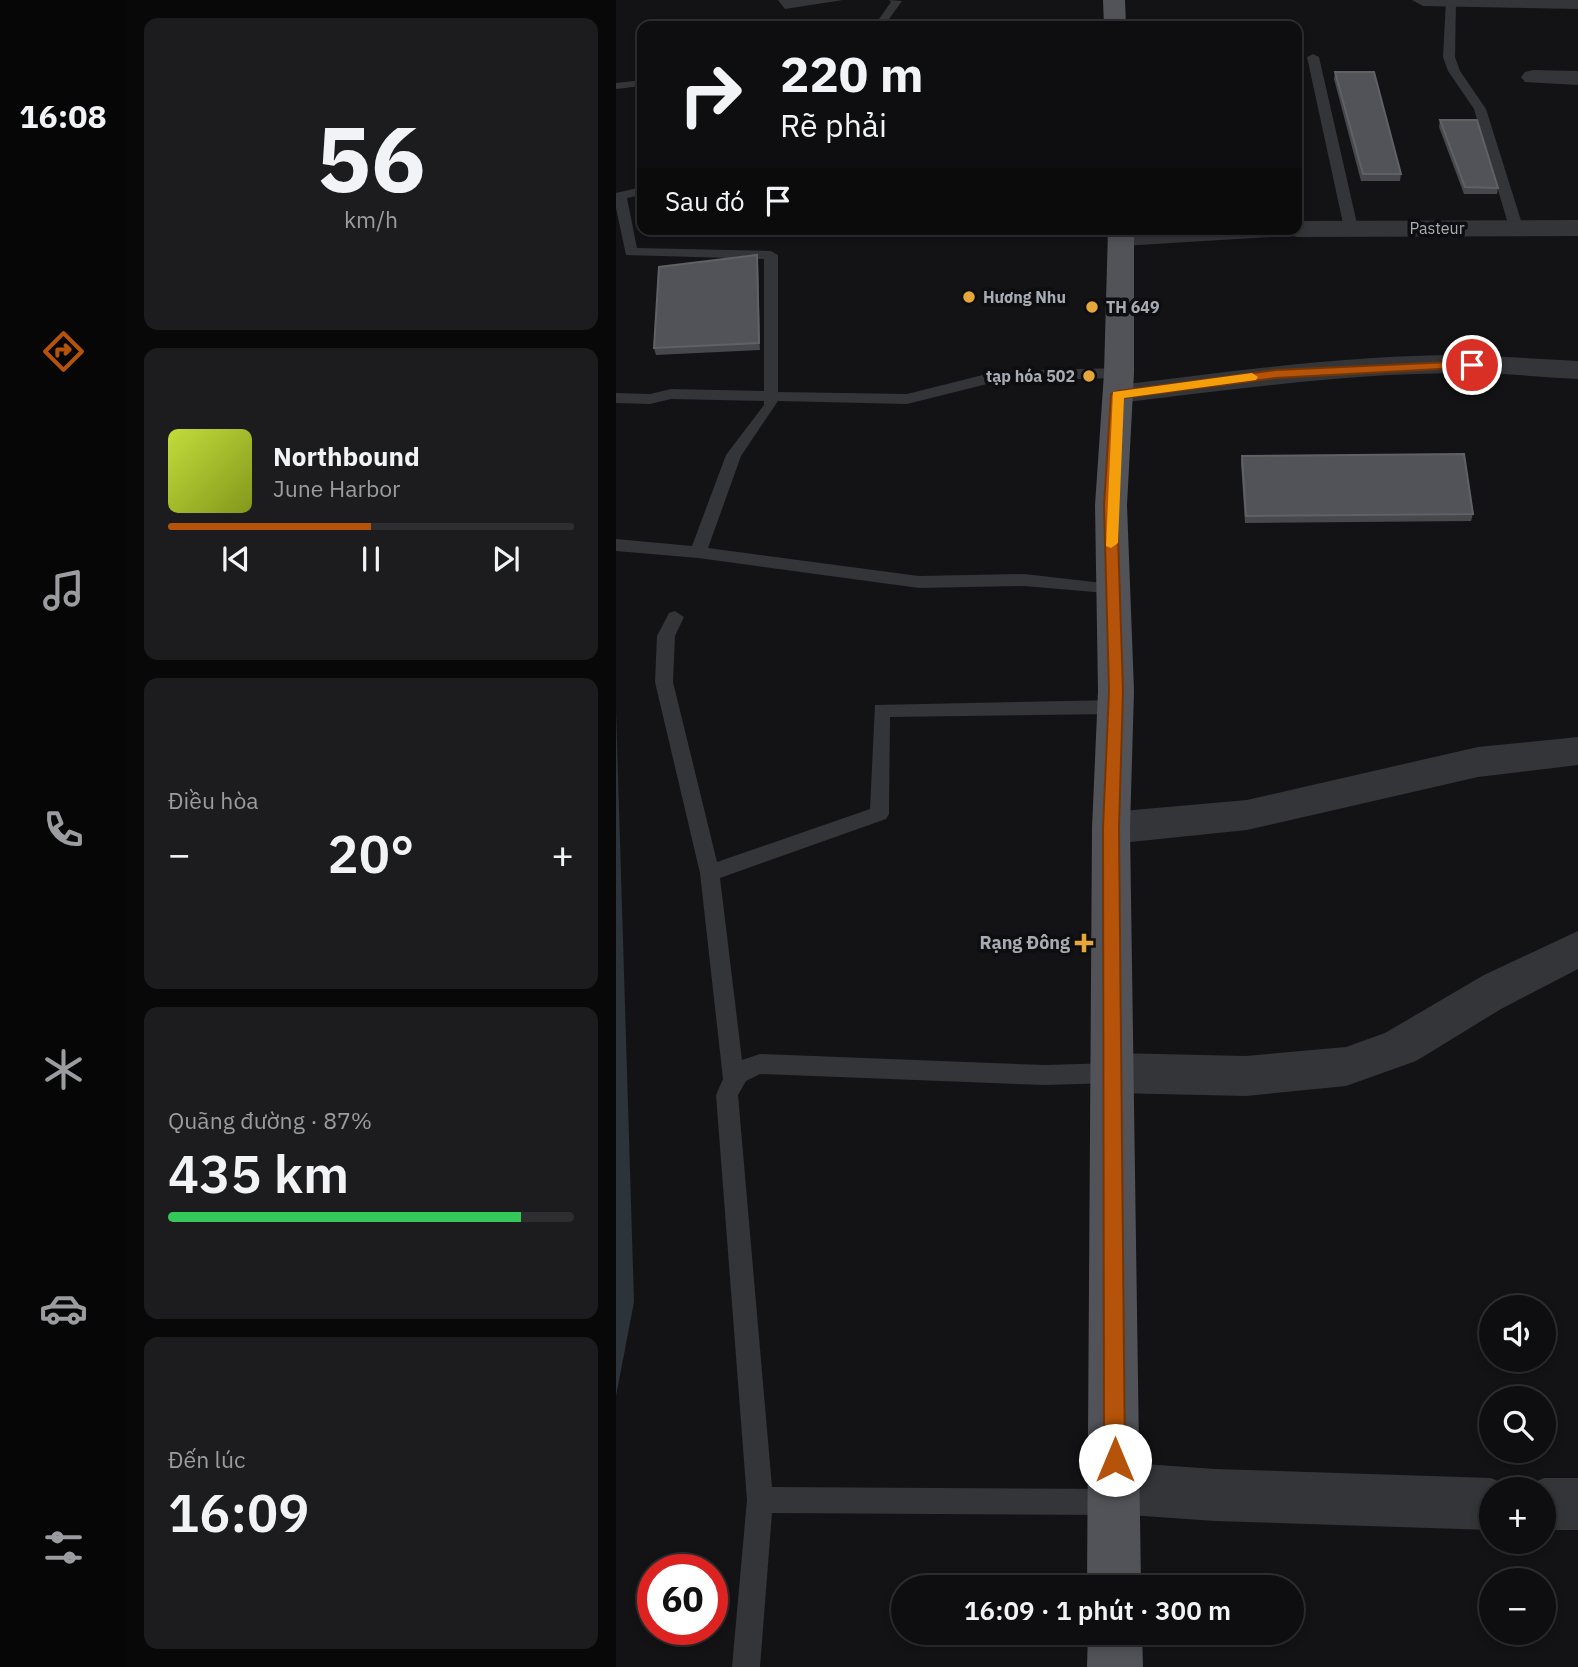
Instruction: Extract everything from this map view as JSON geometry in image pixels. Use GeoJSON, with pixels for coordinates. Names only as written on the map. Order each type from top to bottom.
{"type":"FeatureCollection","features":[{"type":"Feature","properties":{"kind":"main road"},"geometry":{"type":"LineString","coordinates":[[1114,0],[1115,21]]}},
{"type":"Feature","properties":{"kind":"main road"},"geometry":{"type":"LineString","coordinates":[[1114,1575],[1111,828],[1115,707],[1111,505],[1122,235]]}},
{"type":"Feature","properties":{"kind":"main road"},"geometry":{"type":"LineString","coordinates":[[1115,1645],[1115,1667]]}},
{"type":"Feature","properties":{"kind":"street"},"geometry":{"type":"LineString","coordinates":[[1423,0],[1578,4]]}},
{"type":"Feature","properties":{"kind":"street"},"geometry":{"type":"LineString","coordinates":[[1534,77],[1578,78]]}},
{"type":"Feature","properties":{"kind":"street","name":"Pasteur"},"geometry":{"type":"LineString","coordinates":[[1302,229],[1578,228]]}},
{"type":"Feature","properties":{"kind":"street"},"geometry":{"type":"LineString","coordinates":[[1118,384],[1456,364],[1578,370]]}},
{"type":"Feature","properties":{"kind":"street"},"geometry":{"type":"LineString","coordinates":[[1111,828],[1247,816],[1478,762],[1578,751]]}},
{"type":"Feature","properties":{"kind":"street"},"geometry":{"type":"LineString","coordinates":[[1114,1073],[1303,1074],[1345,1067],[1398,1048],[1475,1002],[1578,949]]}},
{"type":"Feature","properties":{"kind":"street"},"geometry":{"type":"LineString","coordinates":[[1114,1495],[1215,1495],[1479,1504]]}},
{"type":"Feature","properties":{"kind":"street"},"geometry":{"type":"LineString","coordinates":[[1556,1504],[1578,1504]]}},
{"type":"Feature","properties":{"kind":"lane"},"geometry":{"type":"LineString","coordinates":[[783,0],[785,6],[838,0]]}},
{"type":"Feature","properties":{"kind":"lane"},"geometry":{"type":"LineString","coordinates":[[883,21],[897,1],[894,0]]}},
{"type":"Feature","properties":{"kind":"lane"},"geometry":{"type":"LineString","coordinates":[[1451,1],[1449,57],[1454,71],[1480,109],[1516,227]]}},
{"type":"Feature","properties":{"kind":"lane"},"geometry":{"type":"LineString","coordinates":[[1313,57],[1351,228]]}},
{"type":"Feature","properties":{"kind":"lane"},"geometry":{"type":"LineString","coordinates":[[616,86],[637,84]]}},
{"type":"Feature","properties":{"kind":"lane"},"geometry":{"type":"LineString","coordinates":[[637,192],[618,197],[631,252],[771,255],[771,405],[734,455],[698,552]]}},
{"type":"Feature","properties":{"kind":"lane"},"geometry":{"type":"LineString","coordinates":[[616,398],[650,399],[671,394],[907,398],[999,376],[1118,384]]}},
{"type":"Feature","properties":{"kind":"lane"},"geometry":{"type":"LineString","coordinates":[[616,545],[698,552],[919,582],[1024,580],[1112,590]]}},
{"type":"Feature","properties":{"kind":"lane"},"geometry":{"type":"LineString","coordinates":[[675,617],[666,636],[664,682],[710,873],[733,1077],[727,1095],[760,1500],[746,1667]]}},
{"type":"Feature","properties":{"kind":"lane"},"geometry":{"type":"LineString","coordinates":[[710,873],[879,814],[881,710],[1115,707]]}},
{"type":"Feature","properties":{"kind":"lane"},"geometry":{"type":"LineString","coordinates":[[733,1077],[743,1069],[760,1064],[1045,1075],[1114,1073]]}},
{"type":"Feature","properties":{"kind":"lane"},"geometry":{"type":"LineString","coordinates":[[760,1500],[1114,1495]]}},
{"type":"Feature","properties":{"kind":"shaded area"},"geometry":{"type":"Polygon","coordinates":[[[616,710],[634,1302],[616,1396],[616,710]]]}},
{"type":"Feature","properties":{"kind":"building"},"geometry":{"type":"Polygon","coordinates":[[[1335,72],[1374,72],[1401,174],[1363,174],[1335,72]]]}},
{"type":"Feature","properties":{"kind":"building"},"geometry":{"type":"Polygon","coordinates":[[[1440,120],[1477,120],[1498,188],[1465,187],[1440,120]]]}},
{"type":"Feature","properties":{"kind":"building"},"geometry":{"type":"Polygon","coordinates":[[[757,255],[759,343],[654,348],[659,267],[757,255]]]}},
{"type":"Feature","properties":{"kind":"building"},"geometry":{"type":"Polygon","coordinates":[[[1464,454],[1473,514],[1246,516],[1242,456],[1464,454]]]}},
{"type":"Feature","properties":{"kind":"slow traffic"},"geometry":{"type":"LineString","coordinates":[[1111,543],[1118,394],[1252,377]]}},
{"type":"Feature","properties":{"kind":"place","name":"Hương Nhu"},"geometry":{"type":"Point","coordinates":[969,297]}},
{"type":"Feature","properties":{"kind":"place","name":"TH 649"},"geometry":{"type":"Point","coordinates":[1092,307]}},
{"type":"Feature","properties":{"kind":"place","name":"tạp hóa 502"},"geometry":{"type":"Point","coordinates":[1089,376]}},
{"type":"Feature","properties":{"kind":"place","name":"Rạng Đông"},"geometry":{"type":"Point","coordinates":[1084,943]}},
{"type":"Feature","properties":{"kind":"route"},"geometry":{"type":"LineString","coordinates":[[1115,1460],[1111,828],[1116,691],[1111,505],[1118,394],[1276,374],[1355,368],[1472,365]]}}]}
